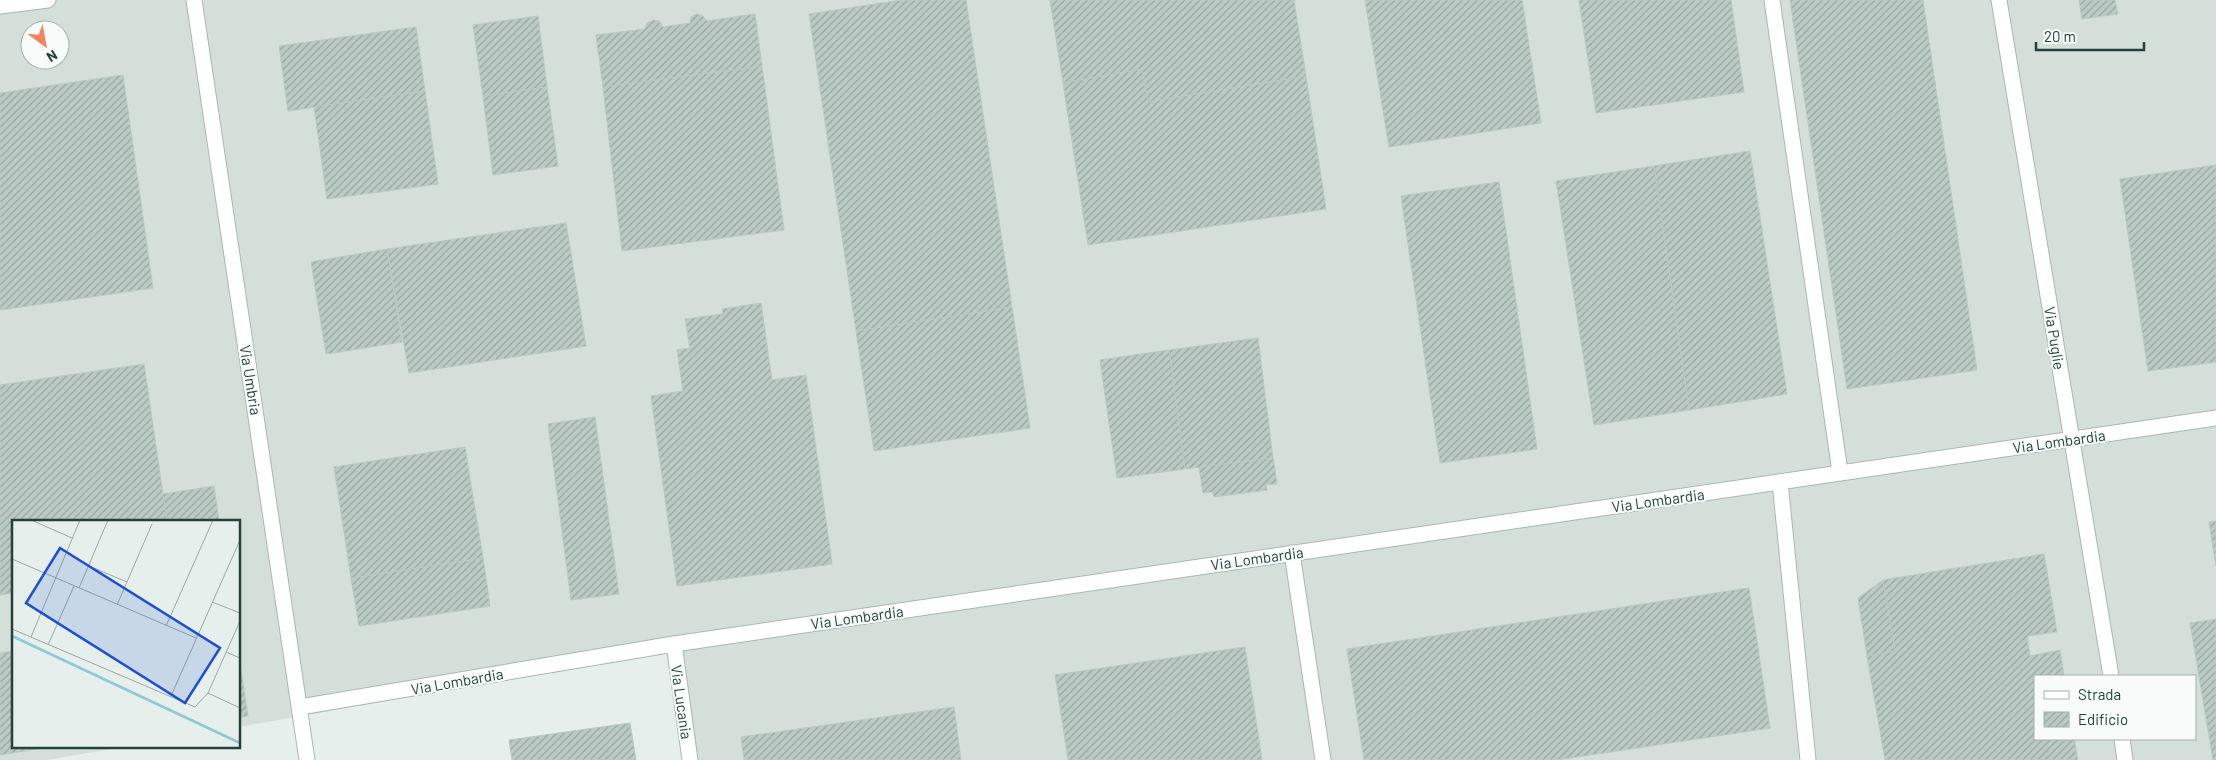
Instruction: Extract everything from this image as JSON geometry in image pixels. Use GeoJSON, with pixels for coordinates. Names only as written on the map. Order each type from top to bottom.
{"type":"FeatureCollection","features":[{"type":"Feature","properties":{"kind":"street"},"geometry":{"type":"LineString","coordinates":[[0,6],[48,0]]}},
{"type":"Feature","properties":{"kind":"street","name":"Via Umbria"},"geometry":{"type":"LineString","coordinates":[[194,0],[307,760]]}},
{"type":"Feature","properties":{"kind":"street"},"geometry":{"type":"LineString","coordinates":[[1772,0],[1840,472]]}},
{"type":"Feature","properties":{"kind":"street","name":"Via Puglie"},"geometry":{"type":"LineString","coordinates":[[2000,0],[2111,675]]}},
{"type":"Feature","properties":{"kind":"street","name":"Via Lombardia"},"geometry":{"type":"LineString","coordinates":[[300,708],[674,644],[2216,418]]}},
{"type":"Feature","properties":{"kind":"street"},"geometry":{"type":"LineString","coordinates":[[1780,482],[1808,760]]}},
{"type":"Feature","properties":{"kind":"street"},"geometry":{"type":"LineString","coordinates":[[1292,553],[1323,760]]}},
{"type":"Feature","properties":{"kind":"street","name":"Via Lucania"},"geometry":{"type":"LineString","coordinates":[[674,644],[690,760]]}},
{"type":"Feature","properties":{"kind":"street"},"geometry":{"type":"LineString","coordinates":[[2122,740],[2125,760]]}},
{"type":"Feature","properties":{"kind":"shaded area"},"geometry":{"type":"Polygon","coordinates":[[[0,0],[2216,0],[2216,760],[690,760],[673,650],[240,727],[240,520],[12,520],[12,748],[116,748],[47,760],[0,760],[0,0]]]}},
{"type":"Feature","properties":{"kind":"building"},"geometry":{"type":"Polygon","coordinates":[[[902,0],[966,0],[1012,307],[856,331],[809,14],[902,0]]]}},
{"type":"Feature","properties":{"kind":"building"},"geometry":{"type":"Polygon","coordinates":[[[1050,0],[1294,0],[1306,76],[1148,102],[1142,69],[1063,83],[1050,0]]]}},
{"type":"Feature","properties":{"kind":"building"},"geometry":{"type":"Polygon","coordinates":[[[1365,0],[1522,0],[1541,123],[1389,147],[1365,0]]]}},
{"type":"Feature","properties":{"kind":"building"},"geometry":{"type":"Polygon","coordinates":[[[1579,0],[1731,0],[1744,92],[1596,113],[1579,0]]]}},
{"type":"Feature","properties":{"kind":"building"},"geometry":{"type":"Polygon","coordinates":[[[1790,0],[1923,0],[1977,370],[1847,389],[1790,0]]]}},
{"type":"Feature","properties":{"kind":"building"},"geometry":{"type":"Polygon","coordinates":[[[2079,0],[2115,0],[2118,14],[2082,19],[2079,0]]]}},
{"type":"Feature","properties":{"kind":"building"},"geometry":{"type":"Polygon","coordinates":[[[697,14],[703,16],[707,21],[755,14],[762,66],[603,87],[596,35],[645,29],[647,23],[653,20],[659,21],[663,27],[690,23],[691,17],[697,14]]]}},
{"type":"Feature","properties":{"kind":"building"},"geometry":{"type":"Polygon","coordinates":[[[538,16],[547,87],[483,96],[473,25],[538,16]]]}},
{"type":"Feature","properties":{"kind":"building"},"geometry":{"type":"Polygon","coordinates":[[[416,27],[425,91],[288,111],[279,46],[416,27]]]}},
{"type":"Feature","properties":{"kind":"building"},"geometry":{"type":"Polygon","coordinates":[[[762,66],[784,230],[622,251],[603,87],[762,66]]]}},
{"type":"Feature","properties":{"kind":"building"},"geometry":{"type":"Polygon","coordinates":[[[1142,69],[1148,102],[1306,76],[1326,209],[1088,245],[1063,83],[1142,69]]]}},
{"type":"Feature","properties":{"kind":"building"},"geometry":{"type":"Polygon","coordinates":[[[123,75],[153,288],[0,310],[0,93],[123,75]]]}},
{"type":"Feature","properties":{"kind":"building"},"geometry":{"type":"Polygon","coordinates":[[[547,87],[558,166],[493,175],[483,96],[547,87]]]}},
{"type":"Feature","properties":{"kind":"building"},"geometry":{"type":"Polygon","coordinates":[[[425,91],[438,184],[327,199],[314,107],[425,91]]]}},
{"type":"Feature","properties":{"kind":"building"},"geometry":{"type":"Polygon","coordinates":[[[1750,151],[1787,394],[1689,410],[1654,166],[1750,151]]]}},
{"type":"Feature","properties":{"kind":"building"},"geometry":{"type":"Polygon","coordinates":[[[2216,165],[2216,362],[2148,371],[2120,179],[2216,165]]]}},
{"type":"Feature","properties":{"kind":"building"},"geometry":{"type":"Polygon","coordinates":[[[1654,166],[1689,410],[1594,425],[1556,181],[1654,166]]]}},
{"type":"Feature","properties":{"kind":"building"},"geometry":{"type":"Polygon","coordinates":[[[1499,182],[1537,449],[1440,463],[1401,196],[1499,182]]]}},
{"type":"Feature","properties":{"kind":"building"},"geometry":{"type":"Polygon","coordinates":[[[566,223],[586,346],[409,373],[387,249],[566,223]]]}},
{"type":"Feature","properties":{"kind":"building"},"geometry":{"type":"Polygon","coordinates":[[[387,249],[402,342],[326,354],[311,262],[387,249]]]}},
{"type":"Feature","properties":{"kind":"building"},"geometry":{"type":"Polygon","coordinates":[[[761,303],[772,380],[806,375],[832,564],[677,586],[651,396],[683,391],[677,350],[690,348],[685,319],[723,314],[722,309],[761,303]]]}},
{"type":"Feature","properties":{"kind":"building"},"geometry":{"type":"Polygon","coordinates":[[[1012,307],[1030,428],[874,451],[856,331],[1012,307]]]}},
{"type":"Feature","properties":{"kind":"building"},"geometry":{"type":"Polygon","coordinates":[[[1258,338],[1273,458],[1185,469],[1169,350],[1258,338]]]}},
{"type":"Feature","properties":{"kind":"building"},"geometry":{"type":"Polygon","coordinates":[[[1169,350],[1185,469],[1117,478],[1100,360],[1169,350]]]}},
{"type":"Feature","properties":{"kind":"building"},"geometry":{"type":"Polygon","coordinates":[[[144,364],[167,520],[12,520],[12,593],[0,595],[0,385],[144,364]]]}},
{"type":"Feature","properties":{"kind":"building"},"geometry":{"type":"Polygon","coordinates":[[[595,417],[619,594],[571,600],[548,424],[595,417]]]}},
{"type":"Feature","properties":{"kind":"building"},"geometry":{"type":"Polygon","coordinates":[[[465,447],[483,558],[351,578],[334,467],[465,447]]]}},
{"type":"Feature","properties":{"kind":"building"},"geometry":{"type":"Polygon","coordinates":[[[1273,458],[1277,484],[1266,485],[1267,490],[1214,497],[1213,492],[1203,493],[1199,467],[1273,458]]]}},
{"type":"Feature","properties":{"kind":"building"},"geometry":{"type":"Polygon","coordinates":[[[214,486],[219,520],[167,520],[163,494],[214,486]]]}},
{"type":"Feature","properties":{"kind":"building"},"geometry":{"type":"Polygon","coordinates":[[[2216,521],[2216,566],[2209,522],[2216,521]]]}},
{"type":"Feature","properties":{"kind":"building"},"geometry":{"type":"Polygon","coordinates":[[[2044,554],[2057,632],[2027,636],[2030,656],[2060,650],[2064,675],[2034,675],[2034,740],[2074,740],[2078,760],[1885,760],[1867,656],[1895,651],[1883,580],[2044,554]]]}},
{"type":"Feature","properties":{"kind":"building"},"geometry":{"type":"Polygon","coordinates":[[[483,558],[490,606],[359,626],[351,578],[483,558]]]}},
{"type":"Feature","properties":{"kind":"building"},"geometry":{"type":"Polygon","coordinates":[[[1883,580],[1895,651],[1867,656],[1858,598],[1883,580]]]}},
{"type":"Feature","properties":{"kind":"building"},"geometry":{"type":"Polygon","coordinates":[[[1749,588],[1770,728],[1557,760],[1364,760],[1347,649],[1749,588]]]}},
{"type":"Feature","properties":{"kind":"building"},"geometry":{"type":"Polygon","coordinates":[[[2216,619],[2216,760],[2213,760],[2190,623],[2216,619]]]}},
{"type":"Feature","properties":{"kind":"building"},"geometry":{"type":"Polygon","coordinates":[[[1245,647],[1262,760],[1068,760],[1055,675],[1245,647]]]}},
{"type":"Feature","properties":{"kind":"building"},"geometry":{"type":"Polygon","coordinates":[[[12,651],[12,748],[42,748],[0,755],[0,653],[12,651]]]}},
{"type":"Feature","properties":{"kind":"building"},"geometry":{"type":"Polygon","coordinates":[[[240,664],[248,716],[240,717],[240,664]]]}},
{"type":"Feature","properties":{"kind":"building"},"geometry":{"type":"Polygon","coordinates":[[[954,707],[961,760],[744,760],[741,737],[954,707]]]}},
{"type":"Feature","properties":{"kind":"building"},"geometry":{"type":"Polygon","coordinates":[[[630,723],[636,760],[512,760],[509,740],[630,723]]]}}]}
